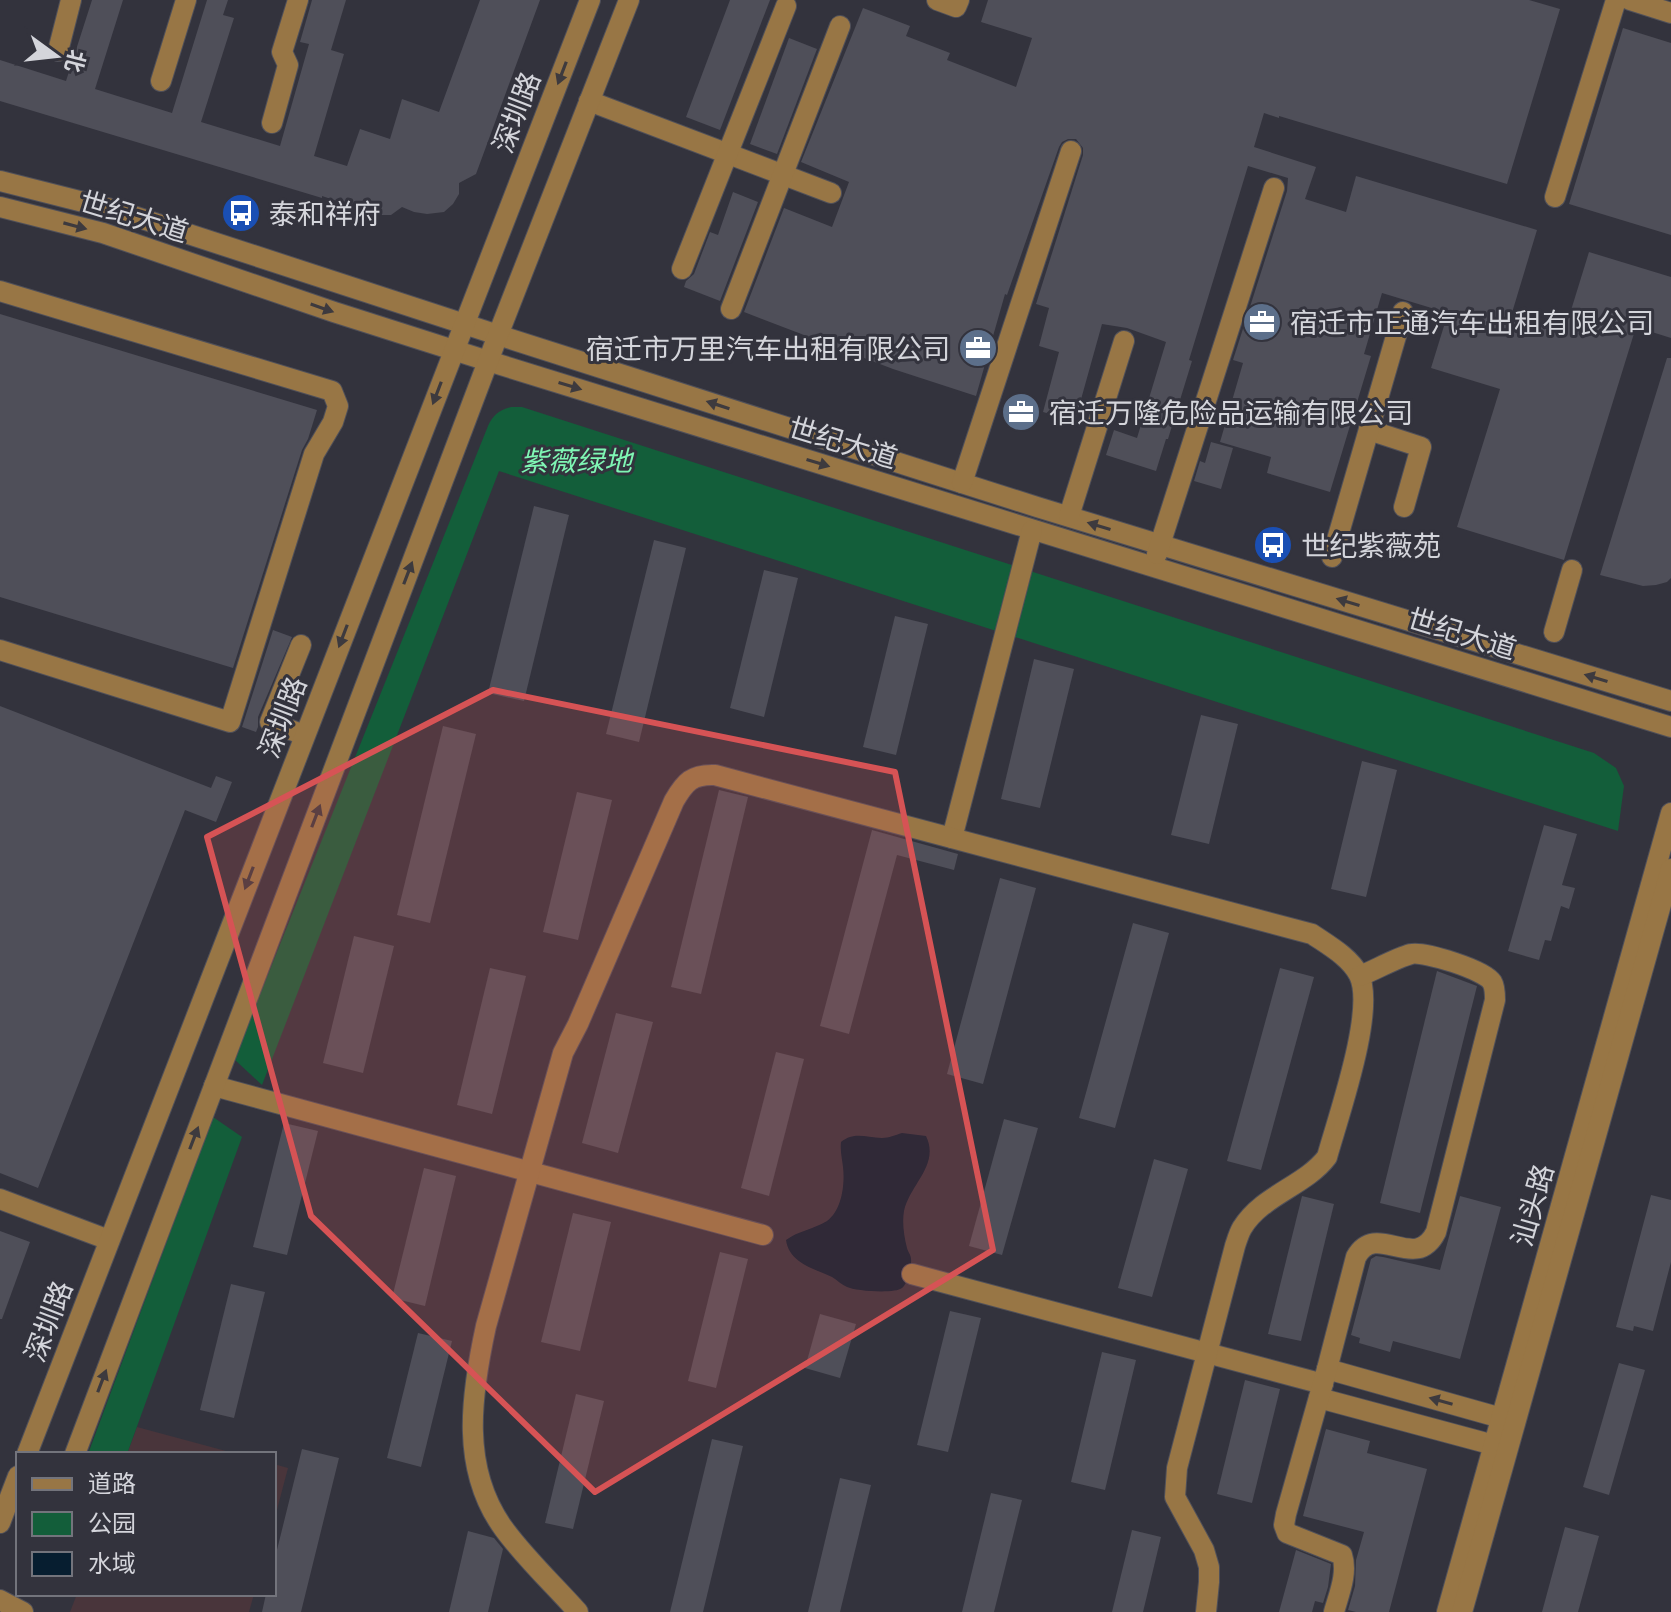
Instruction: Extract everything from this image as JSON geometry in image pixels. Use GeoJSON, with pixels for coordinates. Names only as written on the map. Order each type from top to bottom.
{"type":"FeatureCollection","features":[{"type":"Feature","properties":{"kind":"street"},"geometry":{"type":"LineString","coordinates":[[58,51],[71,0]]}},
{"type":"Feature","properties":{"kind":"street"},"geometry":{"type":"LineString","coordinates":[[161,81],[186,0]]}},
{"type":"Feature","properties":{"kind":"street"},"geometry":{"type":"LineString","coordinates":[[272,123],[288,65],[282,52],[298,0]]}},
{"type":"Feature","properties":{"kind":"street","name":"深圳路"},"geometry":{"type":"LineString","coordinates":[[28,1452],[590,0]]}},
{"type":"Feature","properties":{"kind":"street"},"geometry":{"type":"LineString","coordinates":[[76,1452],[488,361],[629,0]]}},
{"type":"Feature","properties":{"kind":"street"},"geometry":{"type":"LineString","coordinates":[[937,0],[956,7],[959,0]]}},
{"type":"Feature","properties":{"kind":"street"},"geometry":{"type":"LineString","coordinates":[[1555,197],[1616,0]]}},
{"type":"Feature","properties":{"kind":"street"},"geometry":{"type":"LineString","coordinates":[[1630,0],[1671,13]]}},
{"type":"Feature","properties":{"kind":"street"},"geometry":{"type":"LineString","coordinates":[[682,269],[786,6]]}},
{"type":"Feature","properties":{"kind":"street"},"geometry":{"type":"LineString","coordinates":[[731,309],[840,26]]}},
{"type":"Feature","properties":{"kind":"street"},"geometry":{"type":"LineString","coordinates":[[589,101],[831,193]]}},
{"type":"Feature","properties":{"kind":"street"},"geometry":{"type":"LineString","coordinates":[[962,483],[1071,151]]}},
{"type":"Feature","properties":{"kind":"street","name":"世纪大道"},"geometry":{"type":"LineString","coordinates":[[0,181],[115,210],[962,483],[1671,701]]}},
{"type":"Feature","properties":{"kind":"street"},"geometry":{"type":"LineString","coordinates":[[1153,567],[1274,188]]}},
{"type":"Feature","properties":{"kind":"street","name":"世纪大道"},"geometry":{"type":"LineString","coordinates":[[0,207],[103,233],[488,361],[1671,727]]}},
{"type":"Feature","properties":{"kind":"street"},"geometry":{"type":"LineString","coordinates":[[0,291],[332,391],[338,406],[333,422],[314,454],[230,722],[0,650]]}},
{"type":"Feature","properties":{"kind":"street"},"geometry":{"type":"LineString","coordinates":[[1332,557],[1403,312]]}},
{"type":"Feature","properties":{"kind":"street"},"geometry":{"type":"LineString","coordinates":[[1069,516],[1124,341]]}},
{"type":"Feature","properties":{"kind":"street"},"geometry":{"type":"LineString","coordinates":[[1369,430],[1421,447],[1404,507]]}},
{"type":"Feature","properties":{"kind":"street"},"geometry":{"type":"LineString","coordinates":[[952,838],[1032,530]]}},
{"type":"Feature","properties":{"kind":"street"},"geometry":{"type":"LineString","coordinates":[[1554,632],[1572,570]]}},
{"type":"Feature","properties":{"kind":"street"},"geometry":{"type":"LineString","coordinates":[[301,645],[270,722],[304,735]]}},
{"type":"Feature","properties":{"kind":"street"},"geometry":{"type":"LineString","coordinates":[[578,1612],[504,1529],[482,1489],[472,1436],[479,1360],[563,1053],[674,801],[690,780],[702,774],[1312,934],[1332,948],[1360,976],[1364,1001],[1362,1029],[1327,1157],[1318,1169],[1266,1204],[1243,1227],[1235,1246],[1177,1468],[1175,1497],[1204,1550],[1209,1567],[1206,1612]]}},
{"type":"Feature","properties":{"kind":"street","name":"汕头路"},"geometry":{"type":"LineString","coordinates":[[1462,1612],[1508,1420],[1671,813]]}},
{"type":"Feature","properties":{"kind":"street","name":"汕头路"},"geometry":{"type":"LineString","coordinates":[[1508,1420],[1671,869]]}},
{"type":"Feature","properties":{"kind":"street"},"geometry":{"type":"LineString","coordinates":[[1334,1612],[1344,1574],[1342,1555],[1296,1538],[1287,1533],[1284,1525],[1356,1257],[1360,1249],[1376,1242],[1412,1250],[1422,1249],[1431,1242],[1495,1000],[1492,981],[1485,974],[1420,954],[1410,954],[1360,976]]}},
{"type":"Feature","properties":{"kind":"street"},"geometry":{"type":"LineString","coordinates":[[214,1086],[763,1235]]}},
{"type":"Feature","properties":{"kind":"street"},"geometry":{"type":"LineString","coordinates":[[0,1199],[109,1240]]}},
{"type":"Feature","properties":{"kind":"street"},"geometry":{"type":"LineString","coordinates":[[912,1274],[1323,1384],[1508,1420]]}},
{"type":"Feature","properties":{"kind":"street"},"geometry":{"type":"LineString","coordinates":[[1323,1384],[1501,1447]]}},
{"type":"Feature","properties":{"kind":"street","name":"汕头路"},"geometry":{"type":"LineString","coordinates":[[1447,1612],[1501,1447]]}},
{"type":"Feature","properties":{"kind":"street"},"geometry":{"type":"LineString","coordinates":[[0,1523],[16,1481]]}},
{"type":"Feature","properties":{"kind":"highlighted area"},"geometry":{"type":"Polygon","coordinates":[[[493,690],[895,772],[993,1250],[595,1492],[311,1216],[207,837],[493,690]]]}},
{"type":"Feature","properties":{"kind":"shaded area"},"geometry":{"type":"Polygon","coordinates":[[[137,1427],[230,1452],[128,1452],[137,1427]]]}},
{"type":"Feature","properties":{"kind":"shaded area"},"geometry":{"type":"Polygon","coordinates":[[[276,1465],[288,1468],[276,1513],[276,1465]]]}},
{"type":"Feature","properties":{"kind":"shaded area"},"geometry":{"type":"Polygon","coordinates":[[[76,1596],[253,1596],[249,1612],[70,1612],[76,1596]]]}},
{"type":"Feature","properties":{"kind":"green space","name":"紫薇绿地"},"geometry":{"type":"Polygon","coordinates":[[[511,407],[522,407],[1594,753],[1616,768],[1624,786],[1618,831],[499,471],[262,1085],[234,1059],[488,426],[497,414],[511,407]]]}},
{"type":"Feature","properties":{"kind":"green space"},"geometry":{"type":"Polygon","coordinates":[[[213,1117],[242,1137],[128,1452],[89,1452],[213,1117]]]}},
{"type":"Feature","properties":{"kind":"water"},"geometry":{"type":"Polygon","coordinates":[[[902,1133],[926,1136],[929,1146],[927,1165],[904,1211],[904,1234],[911,1262],[904,1286],[898,1290],[884,1291],[851,1288],[797,1260],[786,1240],[827,1221],[839,1204],[843,1181],[841,1142],[856,1136],[885,1138],[902,1133]]]}},
{"type":"Feature","properties":{"kind":"building"},"geometry":{"type":"Polygon","coordinates":[[[92,0],[123,0],[95,89],[172,113],[207,0],[228,0],[223,15],[234,18],[201,122],[280,146],[309,44],[300,42],[312,0],[346,0],[331,50],[344,54],[314,156],[347,166],[360,129],[390,139],[402,99],[439,112],[480,0],[540,0],[476,174],[459,183],[459,194],[444,212],[427,214],[402,207],[391,215],[379,215],[0,101],[0,60],[66,81],[92,0]]]}},
{"type":"Feature","properties":{"kind":"building"},"geometry":{"type":"Polygon","coordinates":[[[730,0],[770,0],[720,130],[686,117],[730,0]]]}},
{"type":"Feature","properties":{"kind":"building"},"geometry":{"type":"Polygon","coordinates":[[[988,0],[1529,0],[1560,9],[1507,184],[1264,113],[1254,147],[1316,167],[1305,199],[1346,212],[1356,176],[1537,230],[1511,316],[1564,333],[1589,252],[1671,277],[1671,338],[1636,327],[1564,560],[1457,527],[1500,389],[1431,368],[1448,313],[1382,293],[1364,354],[1371,356],[1330,492],[1267,473],[1271,457],[1220,442],[1243,363],[1233,360],[1287,191],[1288,178],[1248,166],[1189,360],[1192,361],[1156,471],[1106,455],[1114,430],[1137,438],[1166,342],[1127,328],[1102,324],[1075,421],[1043,412],[1059,352],[1039,346],[1049,308],[1036,304],[1083,155],[1083,148],[1076,139],[1068,139],[1059,147],[1005,294],[976,396],[893,369],[744,312],[784,208],[832,227],[849,182],[801,162],[863,8],[910,26],[906,36],[950,53],[947,60],[1016,87],[1032,38],[981,22],[988,0]]]}},
{"type":"Feature","properties":{"kind":"building"},"geometry":{"type":"Polygon","coordinates":[[[1623,28],[1671,43],[1671,235],[1569,204],[1623,28]]]}},
{"type":"Feature","properties":{"kind":"building"},"geometry":{"type":"Polygon","coordinates":[[[789,38],[817,49],[777,154],[750,144],[789,38]]]}},
{"type":"Feature","properties":{"kind":"building"},"geometry":{"type":"Polygon","coordinates":[[[733,192],[758,202],[720,301],[684,287],[694,274],[710,232],[718,235],[733,192]]]}},
{"type":"Feature","properties":{"kind":"building"},"geometry":{"type":"Polygon","coordinates":[[[0,314],[317,410],[233,668],[0,597],[0,314]]]}},
{"type":"Feature","properties":{"kind":"building"},"geometry":{"type":"Polygon","coordinates":[[[1667,358],[1671,358],[1671,578],[1667,582],[1643,586],[1600,575],[1667,358]]]}},
{"type":"Feature","properties":{"kind":"building"},"geometry":{"type":"Polygon","coordinates":[[[1010,399],[1036,407],[1030,425],[1004,416],[1010,399]]]}},
{"type":"Feature","properties":{"kind":"building"},"geometry":{"type":"Polygon","coordinates":[[[1211,442],[1233,448],[1221,489],[1194,481],[1200,461],[1205,463],[1211,442]]]}},
{"type":"Feature","properties":{"kind":"building"},"geometry":{"type":"Polygon","coordinates":[[[534,506],[569,515],[524,701],[488,693],[534,506]]]}},
{"type":"Feature","properties":{"kind":"building"},"geometry":{"type":"Polygon","coordinates":[[[654,540],[686,548],[639,742],[606,734],[654,540]]]}},
{"type":"Feature","properties":{"kind":"building"},"geometry":{"type":"Polygon","coordinates":[[[764,570],[798,578],[764,717],[730,708],[764,570]]]}},
{"type":"Feature","properties":{"kind":"building"},"geometry":{"type":"Polygon","coordinates":[[[895,616],[928,624],[896,755],[863,747],[895,616]]]}},
{"type":"Feature","properties":{"kind":"building"},"geometry":{"type":"Polygon","coordinates":[[[273,630],[292,637],[258,717],[256,732],[242,727],[273,630]]]}},
{"type":"Feature","properties":{"kind":"building"},"geometry":{"type":"Polygon","coordinates":[[[1034,659],[1074,669],[1040,808],[1001,799],[1034,659]]]}},
{"type":"Feature","properties":{"kind":"building"},"geometry":{"type":"Polygon","coordinates":[[[0,706],[211,788],[216,776],[232,782],[216,822],[185,810],[38,1188],[0,1173],[0,706]]]}},
{"type":"Feature","properties":{"kind":"building"},"geometry":{"type":"Polygon","coordinates":[[[1201,715],[1238,724],[1209,844],[1171,835],[1201,715]]]}},
{"type":"Feature","properties":{"kind":"building"},"geometry":{"type":"Polygon","coordinates":[[[443,726],[476,734],[430,923],[397,915],[443,726]]]}},
{"type":"Feature","properties":{"kind":"building"},"geometry":{"type":"Polygon","coordinates":[[[1362,761],[1397,770],[1366,897],[1331,889],[1362,761]]]}},
{"type":"Feature","properties":{"kind":"building"},"geometry":{"type":"Polygon","coordinates":[[[719,790],[748,797],[701,994],[671,987],[719,790]]]}},
{"type":"Feature","properties":{"kind":"building"},"geometry":{"type":"Polygon","coordinates":[[[577,792],[612,800],[578,940],[543,932],[577,792]]]}},
{"type":"Feature","properties":{"kind":"building"},"geometry":{"type":"Polygon","coordinates":[[[1544,825],[1577,834],[1562,885],[1575,888],[1569,909],[1561,906],[1551,941],[1545,940],[1539,960],[1508,951],[1544,825]]]}},
{"type":"Feature","properties":{"kind":"building"},"geometry":{"type":"Polygon","coordinates":[[[872,830],[958,854],[954,870],[897,855],[849,1034],[820,1026],[872,830]]]}},
{"type":"Feature","properties":{"kind":"building"},"geometry":{"type":"Polygon","coordinates":[[[1000,878],[1036,888],[983,1084],[947,1074],[1000,878]]]}},
{"type":"Feature","properties":{"kind":"building"},"geometry":{"type":"Polygon","coordinates":[[[1133,923],[1169,933],[1115,1128],[1079,1118],[1133,923]]]}},
{"type":"Feature","properties":{"kind":"building"},"geometry":{"type":"Polygon","coordinates":[[[354,936],[394,946],[363,1073],[323,1063],[354,936]]]}},
{"type":"Feature","properties":{"kind":"building"},"geometry":{"type":"Polygon","coordinates":[[[490,968],[526,976],[492,1114],[457,1105],[490,968]]]}},
{"type":"Feature","properties":{"kind":"building"},"geometry":{"type":"Polygon","coordinates":[[[1280,968],[1314,977],[1261,1170],[1227,1161],[1280,968]]]}},
{"type":"Feature","properties":{"kind":"building"},"geometry":{"type":"Polygon","coordinates":[[[1437,971],[1477,986],[1420,1213],[1380,1203],[1437,971]]]}},
{"type":"Feature","properties":{"kind":"building"},"geometry":{"type":"Polygon","coordinates":[[[616,1013],[653,1022],[618,1153],[582,1143],[616,1013]]]}},
{"type":"Feature","properties":{"kind":"building"},"geometry":{"type":"Polygon","coordinates":[[[776,1052],[804,1059],[769,1196],[741,1188],[776,1052]]]}},
{"type":"Feature","properties":{"kind":"building"},"geometry":{"type":"Polygon","coordinates":[[[1004,1119],[1038,1128],[1002,1255],[969,1246],[1004,1119]]]}},
{"type":"Feature","properties":{"kind":"building"},"geometry":{"type":"Polygon","coordinates":[[[284,1123],[318,1131],[287,1255],[253,1247],[284,1123]]]}},
{"type":"Feature","properties":{"kind":"building"},"geometry":{"type":"Polygon","coordinates":[[[1154,1159],[1188,1169],[1152,1297],[1118,1288],[1154,1159]]]}},
{"type":"Feature","properties":{"kind":"building"},"geometry":{"type":"Polygon","coordinates":[[[424,1168],[456,1176],[425,1306],[392,1298],[424,1168]]]}},
{"type":"Feature","properties":{"kind":"building"},"geometry":{"type":"Polygon","coordinates":[[[1651,1195],[1671,1200],[1671,1262],[1653,1331],[1634,1326],[1633,1331],[1616,1327],[1651,1195]]]}},
{"type":"Feature","properties":{"kind":"building"},"geometry":{"type":"Polygon","coordinates":[[[1302,1196],[1334,1204],[1301,1341],[1268,1334],[1302,1196]]]}},
{"type":"Feature","properties":{"kind":"building"},"geometry":{"type":"Polygon","coordinates":[[[1460,1196],[1501,1207],[1460,1359],[1393,1341],[1390,1352],[1359,1343],[1360,1338],[1351,1335],[1371,1259],[1383,1257],[1440,1270],[1460,1196]]]}},
{"type":"Feature","properties":{"kind":"building"},"geometry":{"type":"Polygon","coordinates":[[[573,1213],[611,1222],[580,1351],[541,1342],[573,1213]]]}},
{"type":"Feature","properties":{"kind":"building"},"geometry":{"type":"Polygon","coordinates":[[[0,1231],[30,1242],[2,1319],[0,1319],[0,1231]]]}},
{"type":"Feature","properties":{"kind":"building"},"geometry":{"type":"Polygon","coordinates":[[[720,1252],[748,1259],[716,1388],[688,1381],[720,1252]]]}},
{"type":"Feature","properties":{"kind":"building"},"geometry":{"type":"Polygon","coordinates":[[[231,1284],[265,1292],[234,1418],[200,1410],[231,1284]]]}},
{"type":"Feature","properties":{"kind":"building"},"geometry":{"type":"Polygon","coordinates":[[[950,1311],[981,1318],[948,1452],[917,1445],[950,1311]]]}},
{"type":"Feature","properties":{"kind":"building"},"geometry":{"type":"Polygon","coordinates":[[[820,1314],[856,1324],[840,1378],[805,1368],[820,1314]]]}},
{"type":"Feature","properties":{"kind":"building"},"geometry":{"type":"Polygon","coordinates":[[[418,1333],[452,1341],[421,1467],[387,1458],[418,1333]]]}},
{"type":"Feature","properties":{"kind":"building"},"geometry":{"type":"Polygon","coordinates":[[[1102,1352],[1136,1360],[1105,1490],[1071,1482],[1102,1352]]]}},
{"type":"Feature","properties":{"kind":"building"},"geometry":{"type":"Polygon","coordinates":[[[1619,1363],[1645,1370],[1609,1495],[1583,1487],[1619,1363]]]}},
{"type":"Feature","properties":{"kind":"building"},"geometry":{"type":"Polygon","coordinates":[[[1245,1380],[1280,1389],[1252,1503],[1217,1494],[1245,1380]]]}},
{"type":"Feature","properties":{"kind":"building"},"geometry":{"type":"Polygon","coordinates":[[[576,1394],[604,1401],[573,1529],[545,1523],[576,1394]]]}},
{"type":"Feature","properties":{"kind":"building"},"geometry":{"type":"Polygon","coordinates":[[[1326,1429],[1370,1441],[1367,1453],[1427,1469],[1389,1612],[1348,1610],[1364,1532],[1303,1516],[1326,1429]]]}},
{"type":"Feature","properties":{"kind":"building"},"geometry":{"type":"Polygon","coordinates":[[[712,1439],[743,1446],[703,1612],[670,1612],[712,1439]]]}},
{"type":"Feature","properties":{"kind":"building"},"geometry":{"type":"Polygon","coordinates":[[[302,1449],[339,1458],[301,1612],[262,1612],[266,1596],[276,1596],[276,1554],[302,1449]]]}},
{"type":"Feature","properties":{"kind":"building"},"geometry":{"type":"Polygon","coordinates":[[[840,1478],[871,1485],[840,1612],[808,1612],[840,1478]]]}},
{"type":"Feature","properties":{"kind":"building"},"geometry":{"type":"Polygon","coordinates":[[[991,1493],[1022,1500],[994,1612],[962,1612],[991,1493]]]}},
{"type":"Feature","properties":{"kind":"building"},"geometry":{"type":"Polygon","coordinates":[[[1565,1527],[1599,1536],[1578,1612],[1542,1612],[1565,1527]]]}},
{"type":"Feature","properties":{"kind":"building"},"geometry":{"type":"Polygon","coordinates":[[[1132,1530],[1161,1537],[1143,1612],[1112,1612],[1132,1530]]]}},
{"type":"Feature","properties":{"kind":"building"},"geometry":{"type":"Polygon","coordinates":[[[468,1531],[494,1538],[503,1549],[488,1612],[449,1612],[468,1531]]]}},
{"type":"Feature","properties":{"kind":"building"},"geometry":{"type":"Polygon","coordinates":[[[1296,1550],[1331,1564],[1328,1587],[1323,1603],[1315,1601],[1312,1612],[1279,1612],[1296,1550]]]}},
{"type":"Feature","properties":{"kind":"place","name":"泰和祥府"},"geometry":{"type":"Point","coordinates":[241,213]}},
{"type":"Feature","properties":{"kind":"place","name":"宿迁市正通汽车出租有限公司"},"geometry":{"type":"Point","coordinates":[1262,322]}},
{"type":"Feature","properties":{"kind":"place","name":"宿迁市万里汽车出租有限公司"},"geometry":{"type":"Point","coordinates":[978,348]}},
{"type":"Feature","properties":{"kind":"place","name":"宿迁万隆危险品运输有限公司"},"geometry":{"type":"Point","coordinates":[1021,412]}},
{"type":"Feature","properties":{"kind":"place","name":"世纪紫薇苑"},"geometry":{"type":"Point","coordinates":[1273,545]}}]}
